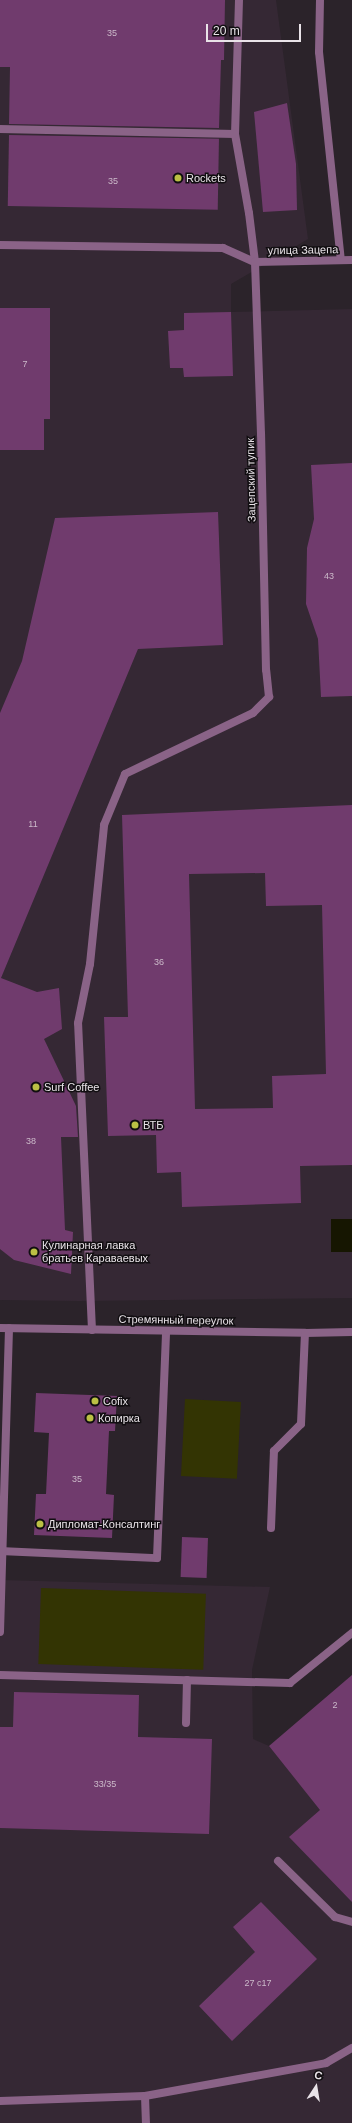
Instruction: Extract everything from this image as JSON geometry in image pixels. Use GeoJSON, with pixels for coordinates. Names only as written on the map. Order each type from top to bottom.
{"type":"FeatureCollection","features":[{"type":"Feature","properties":{"kind":"street","name":"Зацепский тупик"},"geometry":{"type":"LineString","coordinates":[[92,1330],[78,1023],[90,964],[104,825],[125,774],[253,713],[269,697],[266,670],[261,434],[255,262],[249,213],[235,134],[239,0]]}},
{"type":"Feature","properties":{"kind":"street"},"geometry":{"type":"LineString","coordinates":[[320,0],[319,52],[341,260]]}},
{"type":"Feature","properties":{"kind":"street"},"geometry":{"type":"LineString","coordinates":[[0,129],[235,134]]}},
{"type":"Feature","properties":{"kind":"street"},"geometry":{"type":"LineString","coordinates":[[0,244],[224,248],[255,262]]}},
{"type":"Feature","properties":{"kind":"street","name":"улица Зацепа"},"geometry":{"type":"LineString","coordinates":[[255,262],[352,260]]}},
{"type":"Feature","properties":{"kind":"street","name":"Стремянный переулок"},"geometry":{"type":"LineString","coordinates":[[0,1328],[305,1333],[352,1332]]}},
{"type":"Feature","properties":{"kind":"street"},"geometry":{"type":"LineString","coordinates":[[0,1632],[1,1551],[9,1328]]}},
{"type":"Feature","properties":{"kind":"street"},"geometry":{"type":"LineString","coordinates":[[1,1551],[157,1558],[166,1331]]}},
{"type":"Feature","properties":{"kind":"street"},"geometry":{"type":"LineString","coordinates":[[271,1528],[274,1451],[301,1424],[305,1333]]}},
{"type":"Feature","properties":{"kind":"street"},"geometry":{"type":"LineString","coordinates":[[0,1675],[290,1683],[352,1633]]}},
{"type":"Feature","properties":{"kind":"street"},"geometry":{"type":"LineString","coordinates":[[186,1723],[187,1680]]}},
{"type":"Feature","properties":{"kind":"street"},"geometry":{"type":"LineString","coordinates":[[278,1861],[335,1917],[352,1922]]}},
{"type":"Feature","properties":{"kind":"street"},"geometry":{"type":"LineString","coordinates":[[0,2100],[145,2096],[326,2063],[352,2048]]}},
{"type":"Feature","properties":{"kind":"street"},"geometry":{"type":"LineString","coordinates":[[145,2096],[146,2123]]}},
{"type":"Feature","properties":{"kind":"shaded area"},"geometry":{"type":"Polygon","coordinates":[[[0,0],[276,0],[308,239],[231,284],[231,312],[352,309],[352,1298],[79,1301],[0,1300],[0,0]]]}},
{"type":"Feature","properties":{"kind":"shaded area"},"geometry":{"type":"Polygon","coordinates":[[[331,1219],[352,1219],[352,1252],[331,1252],[331,1219]]]}},
{"type":"Feature","properties":{"kind":"shaded area"},"geometry":{"type":"Polygon","coordinates":[[[185,1399],[241,1402],[237,1479],[181,1476],[185,1399]]]}},
{"type":"Feature","properties":{"kind":"shaded area"},"geometry":{"type":"Polygon","coordinates":[[[0,1580],[270,1587],[252,1670],[253,1739],[269,1746],[298,1782],[352,1734],[352,2123],[0,2123],[0,1580]]]}},
{"type":"Feature","properties":{"kind":"shaded area"},"geometry":{"type":"Polygon","coordinates":[[[41,1588],[206,1594],[203,1670],[38,1664],[41,1588]]]}},
{"type":"Feature","properties":{"kind":"building"},"geometry":{"type":"Polygon","coordinates":[[[0,0],[225,0],[224,60],[221,60],[219,128],[9,124],[10,67],[0,67],[0,0]]]}},
{"type":"Feature","properties":{"kind":"building"},"geometry":{"type":"Polygon","coordinates":[[[287,103],[296,164],[297,210],[263,212],[254,112],[287,103]]]}},
{"type":"Feature","properties":{"kind":"building"},"geometry":{"type":"Polygon","coordinates":[[[9,135],[219,139],[218,210],[8,206],[9,135]]]}},
{"type":"Feature","properties":{"kind":"building"},"geometry":{"type":"Polygon","coordinates":[[[0,308],[50,308],[50,419],[44,419],[44,450],[0,450],[0,308]]]}},
{"type":"Feature","properties":{"kind":"building"},"geometry":{"type":"Polygon","coordinates":[[[231,312],[233,376],[184,377],[183,368],[170,368],[168,331],[184,330],[184,313],[231,312]]]}},
{"type":"Feature","properties":{"kind":"building"},"geometry":{"type":"Polygon","coordinates":[[[352,463],[352,696],[321,697],[318,639],[306,604],[307,548],[314,519],[311,465],[352,463]]]}},
{"type":"Feature","properties":{"kind":"building"},"geometry":{"type":"Polygon","coordinates":[[[218,512],[223,645],[138,649],[1,978],[37,992],[59,988],[62,1029],[44,1039],[76,1106],[78,1137],[61,1137],[65,1230],[73,1232],[71,1274],[14,1260],[0,1249],[0,713],[22,661],[55,518],[218,512]]]}},
{"type":"Feature","properties":{"kind":"building"},"geometry":{"type":"Polygon","coordinates":[[[352,805],[352,1165],[300,1166],[301,1203],[182,1207],[181,1172],[157,1173],[156,1135],[108,1136],[104,1017],[128,1017],[122,815],[352,805]],[[265,873],[189,874],[195,1109],[273,1108],[272,1076],[326,1074],[322,905],[266,906],[265,873]]]}},
{"type":"Feature","properties":{"kind":"building"},"geometry":{"type":"Polygon","coordinates":[[[36,1393],[117,1396],[115,1431],[109,1431],[106,1494],[114,1495],[112,1538],[34,1535],[36,1494],[46,1494],[49,1433],[34,1432],[36,1393]]]}},
{"type":"Feature","properties":{"kind":"building"},"geometry":{"type":"Polygon","coordinates":[[[182,1537],[208,1538],[207,1578],[181,1577],[182,1537]]]}},
{"type":"Feature","properties":{"kind":"building"},"geometry":{"type":"Polygon","coordinates":[[[352,1675],[352,1902],[289,1837],[320,1810],[269,1746],[352,1675]]]}},
{"type":"Feature","properties":{"kind":"building"},"geometry":{"type":"Polygon","coordinates":[[[14,1692],[139,1695],[138,1737],[212,1739],[209,1834],[0,1828],[0,1727],[13,1727],[14,1692]]]}},
{"type":"Feature","properties":{"kind":"building"},"geometry":{"type":"Polygon","coordinates":[[[261,1902],[317,1959],[232,2041],[199,2006],[255,1952],[233,1927],[261,1902]]]}},
{"type":"Feature","properties":{"kind":"place","name":"Rockets"},"geometry":{"type":"Point","coordinates":[178,178]}},
{"type":"Feature","properties":{"kind":"place","name":"Surf Coffee"},"geometry":{"type":"Point","coordinates":[36,1087]}},
{"type":"Feature","properties":{"kind":"place","name":"ВТБ"},"geometry":{"type":"Point","coordinates":[135,1125]}},
{"type":"Feature","properties":{"kind":"place","name":"Кулинарная лавка братьев Караваевых"},"geometry":{"type":"Point","coordinates":[34,1252]}},
{"type":"Feature","properties":{"kind":"place","name":"Cofix"},"geometry":{"type":"Point","coordinates":[95,1401]}},
{"type":"Feature","properties":{"kind":"place","name":"Копирка"},"geometry":{"type":"Point","coordinates":[90,1418]}},
{"type":"Feature","properties":{"kind":"place","name":"Дипломат-Консалтинг"},"geometry":{"type":"Point","coordinates":[40,1524]}}]}
